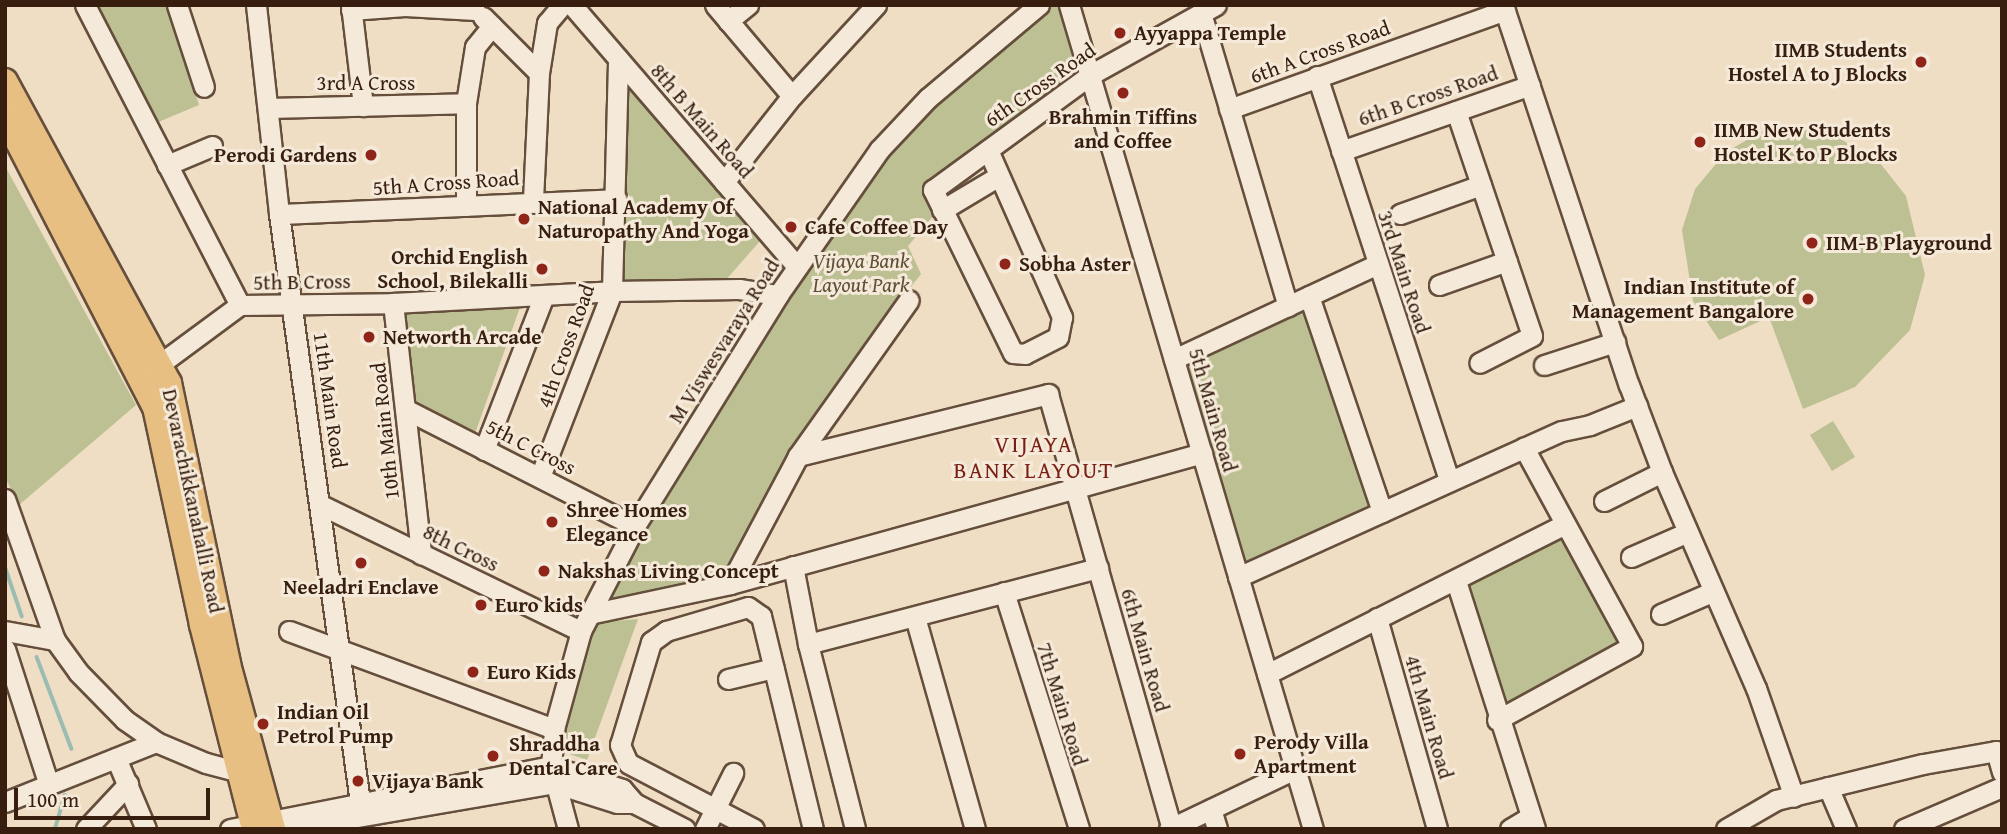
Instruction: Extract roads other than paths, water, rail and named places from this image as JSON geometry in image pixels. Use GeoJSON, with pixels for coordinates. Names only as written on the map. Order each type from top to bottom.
{"type":"FeatureCollection","features":[{"type":"Feature","properties":{"kind":"main road","name":"Devarachikkanahalli Road"},"geometry":{"type":"LineString","coordinates":[[5,81],[150,371],[155,407],[261,826]]}},
{"type":"Feature","properties":{"kind":"main road","name":"Devarachikkanahalli Road"},"geometry":{"type":"LineString","coordinates":[[5,117],[150,371]]}},
{"type":"Feature","properties":{"kind":"street"},"geometry":{"type":"LineString","coordinates":[[85,5],[240,305]]}},
{"type":"Feature","properties":{"kind":"street"},"geometry":{"type":"LineString","coordinates":[[177,5],[204,87]]}},
{"type":"Feature","properties":{"kind":"street","name":"11th Main Road"},"geometry":{"type":"LineString","coordinates":[[256,5],[279,214],[294,305],[360,802]]}},
{"type":"Feature","properties":{"kind":"street"},"geometry":{"type":"LineString","coordinates":[[533,200],[539,73],[547,23],[562,5]]}},
{"type":"Feature","properties":{"kind":"street","name":"8th B Main Road"},"geometry":{"type":"LineString","coordinates":[[572,5],[797,267]]}},
{"type":"Feature","properties":{"kind":"street"},"geometry":{"type":"LineString","coordinates":[[715,5],[792,96]]}},
{"type":"Feature","properties":{"kind":"street"},"geometry":{"type":"LineString","coordinates":[[729,21],[748,5]]}},
{"type":"Feature","properties":{"kind":"street"},"geometry":{"type":"LineString","coordinates":[[724,182],[792,96],[876,5]]}},
{"type":"Feature","properties":{"kind":"street","name":"M Viswesvaraya Road"},"geometry":{"type":"LineString","coordinates":[[552,774],[554,729],[585,623],[635,526],[778,295],[903,122],[1039,5]]}},
{"type":"Feature","properties":{"kind":"street","name":"5th Main Road"},"geometry":{"type":"LineString","coordinates":[[1069,5],[1313,829]]}},
{"type":"Feature","properties":{"kind":"street"},"geometry":{"type":"LineString","coordinates":[[363,106],[351,8],[473,7],[539,73]]}},
{"type":"Feature","properties":{"kind":"street"},"geometry":{"type":"LineString","coordinates":[[1504,8],[1637,406],[1712,592],[1756,688],[1794,797]]}},
{"type":"Feature","properties":{"kind":"street","name":"6th A Cross Road"},"geometry":{"type":"LineString","coordinates":[[1229,109],[1504,8]]}},
{"type":"Feature","properties":{"kind":"street"},"geometry":{"type":"LineString","coordinates":[[1209,9],[1229,109],[1288,306]]}},
{"type":"Feature","properties":{"kind":"street","name":"6th Cross Road"},"geometry":{"type":"LineString","coordinates":[[942,210],[933,190],[1090,75],[1209,9]]}},
{"type":"Feature","properties":{"kind":"street"},"geometry":{"type":"LineString","coordinates":[[466,206],[466,103],[475,47],[492,26]]}},
{"type":"Feature","properties":{"kind":"street","name":"4th Cross Road"},"geometry":{"type":"LineString","coordinates":[[540,477],[612,291],[617,199],[618,59]]}},
{"type":"Feature","properties":{"kind":"street","name":"3rd Main Road"},"geometry":{"type":"LineString","coordinates":[[1317,76],[1449,481]]}},
{"type":"Feature","properties":{"kind":"street","name":"6th B Cross Road"},"geometry":{"type":"LineString","coordinates":[[1341,151],[1530,85]]}},
{"type":"Feature","properties":{"kind":"street","name":"3rd A Cross"},"geometry":{"type":"LineString","coordinates":[[268,108],[466,103]]}},
{"type":"Feature","properties":{"kind":"street"},"geometry":{"type":"LineString","coordinates":[[1456,111],[1532,336],[1479,363]]}},
{"type":"Feature","properties":{"kind":"street"},"geometry":{"type":"LineString","coordinates":[[167,164],[212,146]]}},
{"type":"Feature","properties":{"kind":"street"},"geometry":{"type":"LineString","coordinates":[[988,150],[1062,317],[1058,337],[1025,354],[1013,353],[942,210],[999,176]]}},
{"type":"Feature","properties":{"kind":"street"},"geometry":{"type":"LineString","coordinates":[[1399,214],[1481,185]]}},
{"type":"Feature","properties":{"kind":"street","name":"5th A Cross Road"},"geometry":{"type":"LineString","coordinates":[[279,214],[466,206],[533,200],[617,199]]}},
{"type":"Feature","properties":{"kind":"street"},"geometry":{"type":"LineString","coordinates":[[1439,285],[1507,261]]}},
{"type":"Feature","properties":{"kind":"street"},"geometry":{"type":"LineString","coordinates":[[1174,359],[1378,264]]}},
{"type":"Feature","properties":{"kind":"street","name":"5th B Cross"},"geometry":{"type":"LineString","coordinates":[[150,371],[240,305],[393,303],[612,291],[739,289],[778,295]]}},
{"type":"Feature","properties":{"kind":"street"},"geometry":{"type":"LineString","coordinates":[[484,450],[544,295]]}},
{"type":"Feature","properties":{"kind":"street"},"geometry":{"type":"LineString","coordinates":[[1309,296],[1382,512]]}},
{"type":"Feature","properties":{"kind":"street"},"geometry":{"type":"LineString","coordinates":[[730,584],[798,456],[909,300]]}},
{"type":"Feature","properties":{"kind":"street","name":"10th Main Road"},"geometry":{"type":"LineString","coordinates":[[393,303],[421,554]]}},
{"type":"Feature","properties":{"kind":"street"},"geometry":{"type":"LineString","coordinates":[[1544,365],[1615,342]]}},
{"type":"Feature","properties":{"kind":"street","name":"6th Main Road"},"geometry":{"type":"LineString","coordinates":[[798,456],[1048,394],[1170,828]]}},
{"type":"Feature","properties":{"kind":"street"},"geometry":{"type":"LineString","coordinates":[[1238,577],[1524,448],[1637,406]]}},
{"type":"Feature","properties":{"kind":"street","name":"5th C Cross"},"geometry":{"type":"LineString","coordinates":[[405,408],[635,526]]}},
{"type":"Feature","properties":{"kind":"street"},"geometry":{"type":"LineString","coordinates":[[1497,720],[1632,646],[1563,525],[1524,448]]}},
{"type":"Feature","properties":{"kind":"street"},"geometry":{"type":"LineString","coordinates":[[585,623],[653,602],[730,584],[1075,486],[1202,453]]}},
{"type":"Feature","properties":{"kind":"street"},"geometry":{"type":"LineString","coordinates":[[1604,501],[1662,472]]}},
{"type":"Feature","properties":{"kind":"street"},"geometry":{"type":"LineString","coordinates":[[5,499],[55,640],[101,696],[156,742],[248,775]]}},
{"type":"Feature","properties":{"kind":"street","name":"8th Cross"},"geometry":{"type":"LineString","coordinates":[[321,505],[421,554],[585,623]]}},
{"type":"Feature","properties":{"kind":"street"},"geometry":{"type":"LineString","coordinates":[[1267,674],[1563,525]]}},
{"type":"Feature","properties":{"kind":"street"},"geometry":{"type":"LineString","coordinates":[[1631,557],[1688,532]]}},
{"type":"Feature","properties":{"kind":"street"},"geometry":{"type":"LineString","coordinates":[[793,566],[808,644],[855,829]]}},
{"type":"Feature","properties":{"kind":"street"},"geometry":{"type":"LineString","coordinates":[[808,644],[1098,568]]}},
{"type":"Feature","properties":{"kind":"street"},"geometry":{"type":"LineString","coordinates":[[1456,581],[1497,720],[1532,823],[1510,829]]}},
{"type":"Feature","properties":{"kind":"street","name":"7th Main Road"},"geometry":{"type":"LineString","coordinates":[[1004,592],[1079,829]]}},
{"type":"Feature","properties":{"kind":"street"},"geometry":{"type":"LineString","coordinates":[[1661,614],[1712,592]]}},
{"type":"Feature","properties":{"kind":"street"},"geometry":{"type":"LineString","coordinates":[[653,602],[659,634]]}},
{"type":"Feature","properties":{"kind":"street"},"geometry":{"type":"LineString","coordinates":[[754,829],[628,763],[620,745],[652,642],[659,634],[748,607],[761,616],[813,829]]}},
{"type":"Feature","properties":{"kind":"street"},"geometry":{"type":"LineString","coordinates":[[915,617],[975,829]]}},
{"type":"Feature","properties":{"kind":"street","name":"4th Main Road"},"geometry":{"type":"LineString","coordinates":[[1377,618],[1437,829]]}},
{"type":"Feature","properties":{"kind":"street"},"geometry":{"type":"LineString","coordinates":[[5,631],[55,640]]}},
{"type":"Feature","properties":{"kind":"street"},"geometry":{"type":"LineString","coordinates":[[289,631],[554,729]]}},
{"type":"Feature","properties":{"kind":"street"},"geometry":{"type":"LineString","coordinates":[[5,649],[49,785]]}},
{"type":"Feature","properties":{"kind":"street"},"geometry":{"type":"LineString","coordinates":[[728,679],[774,668]]}},
{"type":"Feature","properties":{"kind":"street"},"geometry":{"type":"LineString","coordinates":[[5,802],[156,742]]}},
{"type":"Feature","properties":{"kind":"street"},"geometry":{"type":"LineString","coordinates":[[1726,829],[1776,800],[1996,751],[2002,772]]}},
{"type":"Feature","properties":{"kind":"street"},"geometry":{"type":"LineString","coordinates":[[116,758],[146,829]]}},
{"type":"Feature","properties":{"kind":"street"},"geometry":{"type":"LineString","coordinates":[[1170,828],[1295,769]]}},
{"type":"Feature","properties":{"kind":"street"},"geometry":{"type":"LineString","coordinates":[[705,829],[733,773]]}},
{"type":"Feature","properties":{"kind":"street"},"geometry":{"type":"LineString","coordinates":[[261,826],[552,774]]}},
{"type":"Feature","properties":{"kind":"street"},"geometry":{"type":"LineString","coordinates":[[552,774],[568,829]]}},
{"type":"Feature","properties":{"kind":"street"},"geometry":{"type":"LineString","coordinates":[[261,826],[360,802],[552,774],[617,803],[634,803],[685,829]]}},
{"type":"Feature","properties":{"kind":"street"},"geometry":{"type":"LineString","coordinates":[[86,829],[128,784]]}},
{"type":"Feature","properties":{"kind":"street"},"geometry":{"type":"LineString","coordinates":[[1828,787],[1846,829]]}},
{"type":"Feature","properties":{"kind":"street"},"geometry":{"type":"LineString","coordinates":[[1904,829],[2002,788]]}},
{"type":"Feature","properties":{"kind":"street"},"geometry":{"type":"LineString","coordinates":[[1211,809],[1217,829]]}},
{"type":"Feature","properties":{"kind":"waterway"},"geometry":{"type":"LineString","coordinates":[[5,566],[22,616]]}},
{"type":"Feature","properties":{"kind":"waterway"},"geometry":{"type":"LineString","coordinates":[[37,657],[72,749]]}},
{"type":"Feature","properties":{"kind":"waterway"},"geometry":{"type":"LineString","coordinates":[[55,829],[65,795]]}},
{"type":"Feature","properties":{"kind":"place","name":"Ayyappa Temple"},"geometry":{"type":"Point","coordinates":[1120,33]}},
{"type":"Feature","properties":{"kind":"place","name":"IIMB Students Hostel A to J Blocks"},"geometry":{"type":"Point","coordinates":[1921,62]}},
{"type":"Feature","properties":{"kind":"place","name":"Brahmin Tiffins and Coffee"},"geometry":{"type":"Point","coordinates":[1123,93]}},
{"type":"Feature","properties":{"kind":"place","name":"IIMB New Students Hostel K to P Blocks"},"geometry":{"type":"Point","coordinates":[1700,142]}},
{"type":"Feature","properties":{"kind":"place","name":"Perodi Gardens"},"geometry":{"type":"Point","coordinates":[371,155]}},
{"type":"Feature","properties":{"kind":"place","name":"National Academy Of Naturopathy And Yoga"},"geometry":{"type":"Point","coordinates":[524,219]}},
{"type":"Feature","properties":{"kind":"place","name":"Cafe Coffee Day"},"geometry":{"type":"Point","coordinates":[791,227]}},
{"type":"Feature","properties":{"kind":"place","name":"IIM-B Playground"},"geometry":{"type":"Point","coordinates":[1812,243]}},
{"type":"Feature","properties":{"kind":"place","name":"Sobha Aster"},"geometry":{"type":"Point","coordinates":[1005,264]}},
{"type":"Feature","properties":{"kind":"place","name":"Orchid English School, Bilekalli"},"geometry":{"type":"Point","coordinates":[542,269]}},
{"type":"Feature","properties":{"kind":"place","name":"Indian Institute of Management Bangalore"},"geometry":{"type":"Point","coordinates":[1808,299]}},
{"type":"Feature","properties":{"kind":"place","name":"Networth Arcade"},"geometry":{"type":"Point","coordinates":[369,337]}},
{"type":"Feature","properties":{"kind":"place","name":"Shree Homes Elegance"},"geometry":{"type":"Point","coordinates":[552,522]}},
{"type":"Feature","properties":{"kind":"place","name":"Neeladri Enclave"},"geometry":{"type":"Point","coordinates":[361,563]}},
{"type":"Feature","properties":{"kind":"place","name":"Nakshas Living Concept"},"geometry":{"type":"Point","coordinates":[544,571]}},
{"type":"Feature","properties":{"kind":"place","name":"Euro kids"},"geometry":{"type":"Point","coordinates":[481,605]}},
{"type":"Feature","properties":{"kind":"place","name":"Euro Kids"},"geometry":{"type":"Point","coordinates":[473,672]}},
{"type":"Feature","properties":{"kind":"place","name":"Indian Oil Petrol Pump"},"geometry":{"type":"Point","coordinates":[263,724]}},
{"type":"Feature","properties":{"kind":"place","name":"Perody Villa Apartment"},"geometry":{"type":"Point","coordinates":[1240,754]}},
{"type":"Feature","properties":{"kind":"place","name":"Shraddha Dental Care"},"geometry":{"type":"Point","coordinates":[493,756]}},
{"type":"Feature","properties":{"kind":"place","name":"Vijaya Bank"},"geometry":{"type":"Point","coordinates":[358,781]}},
{"type":"Feature","properties":{"kind":"district","name":"VIJAYA BANK LAYOUT"},"geometry":{"type":"Point","coordinates":[1034,457]}},
{"type":"Feature","properties":{"kind":"park label","name":"Vijaya Bank Layout Park"},"geometry":{"type":"Point","coordinates":[861,273]}}]}
